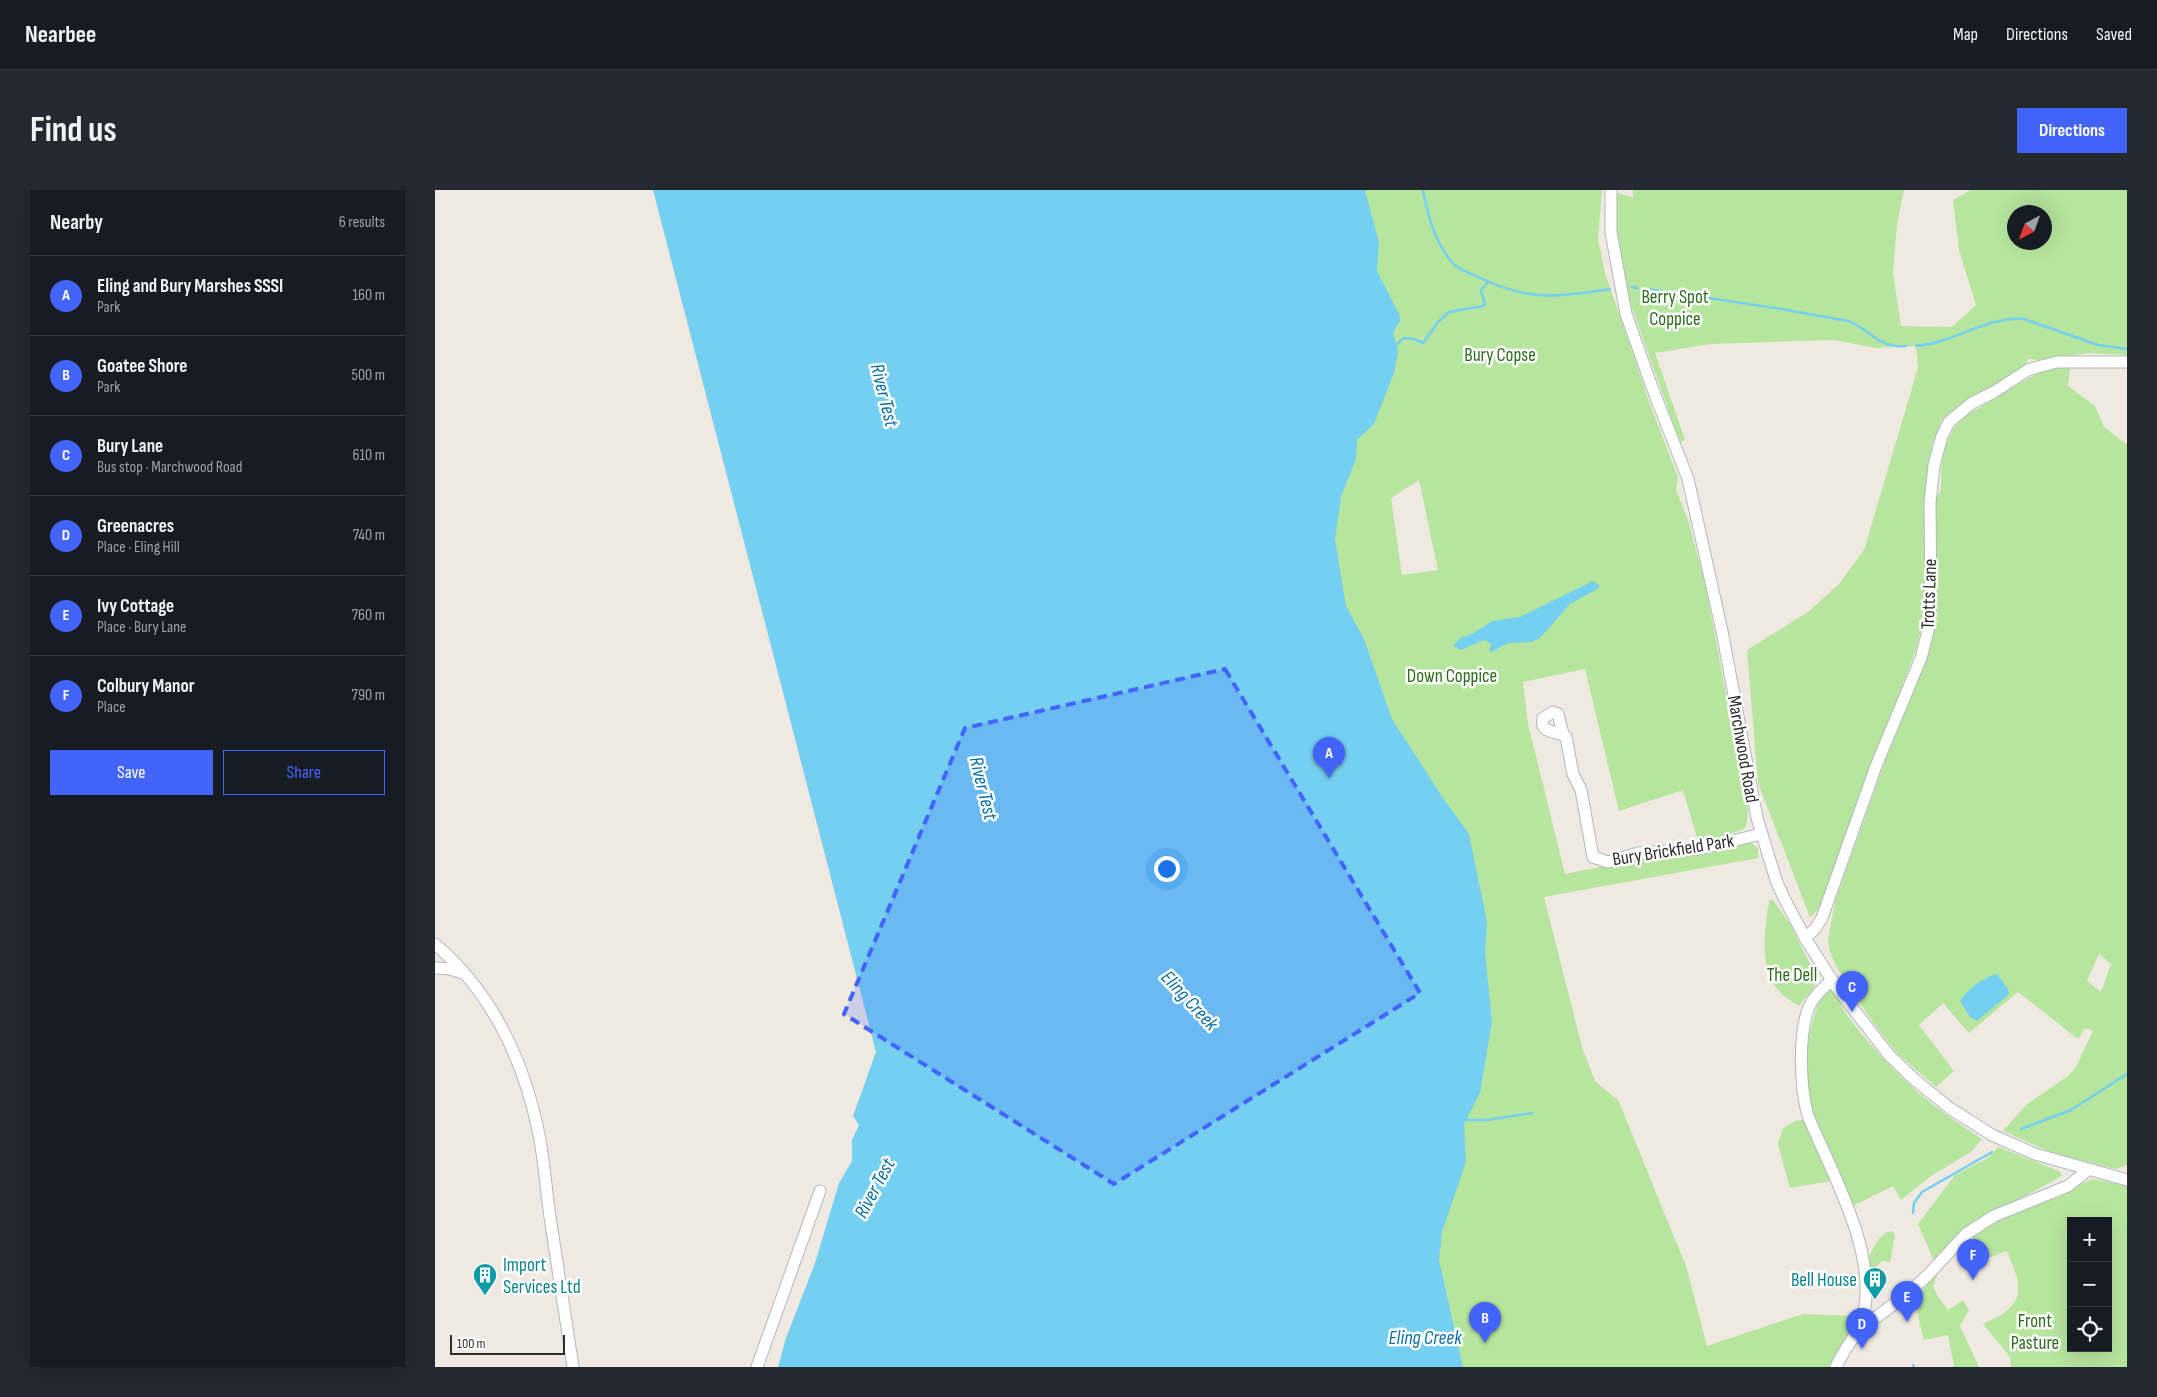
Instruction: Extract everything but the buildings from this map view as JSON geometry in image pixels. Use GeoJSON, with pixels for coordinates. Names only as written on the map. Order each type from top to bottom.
{"type":"FeatureCollection","features":[{"type":"Feature","properties":{"kind":"street","name":"Marchwood Road"},"geometry":{"type":"LineString","coordinates":[[1611,190],[1611,232],[1627,314],[1652,387],[1688,479],[1723,631],[1750,790],[1761,834],[1776,880],[1805,938],[1832,980],[1889,1055],[1951,1110],[1992,1135],[2026,1150],[2088,1170],[2127,1180]]}},
{"type":"Feature","properties":{"kind":"street","name":"Trotts Lane"},"geometry":{"type":"LineString","coordinates":[[1805,938],[1815,929],[1822,918],[1876,766],[1921,658],[1928,631],[1931,604],[1929,537],[1934,465],[1942,436],[1949,422],[1971,403],[1994,392],[2028,370],[2057,362],[2127,362]]}},
{"type":"Feature","properties":{"kind":"street","name":"Bury Brickfield Park"},"geometry":{"type":"LineString","coordinates":[[1563,734],[1566,737],[1573,774],[1581,790],[1593,857],[1608,862],[1638,853],[1699,849],[1761,834]]}},
{"type":"Feature","properties":{"kind":"street"},"geometry":{"type":"LineString","coordinates":[[435,944],[457,963],[491,1009],[506,1036],[525,1084],[538,1130],[573,1367]]}},
{"type":"Feature","properties":{"kind":"street"},"geometry":{"type":"LineString","coordinates":[[435,950],[435,962]]}},
{"type":"Feature","properties":{"kind":"street"},"geometry":{"type":"LineString","coordinates":[[435,968],[450,968],[463,973]]}},
{"type":"Feature","properties":{"kind":"street"},"geometry":{"type":"LineString","coordinates":[[1832,980],[1819,992],[1809,1008],[1803,1048],[1802,1084],[1807,1116],[1849,1211],[1864,1260],[1866,1300],[1861,1323],[1836,1367]]}},
{"type":"Feature","properties":{"kind":"street"},"geometry":{"type":"LineString","coordinates":[[1861,1323],[1878,1316],[1903,1297],[1926,1277],[1966,1234],[1994,1216],[2069,1186],[2088,1170]]}},
{"type":"Feature","properties":{"kind":"street"},"geometry":{"type":"LineString","coordinates":[[757,1367],[820,1191]]}},
{"type":"Feature","properties":{"kind":"highlighted area"},"geometry":{"type":"Polygon","coordinates":[[[1225,669],[1420,993],[1114,1184],[844,1014],[965,728],[1225,669]]]}},
{"type":"Feature","properties":{"kind":"green space"},"geometry":{"type":"Polygon","coordinates":[[[1266,190],[1602,190],[1598,239],[1605,273],[1651,407],[1678,477],[1676,490],[1688,520],[1705,583],[1748,810],[1747,823],[1744,829],[1699,844],[1683,790],[1619,811],[1585,669],[1523,682],[1528,724],[1565,874],[1654,856],[1751,843],[1758,848],[1758,858],[1544,897],[1582,1047],[1595,1081],[1618,1100],[1624,1114],[1686,1266],[1707,1346],[1803,1314],[1859,1316],[1833,1367],[849,1367],[1266,190]],[[1419,480],[1391,498],[1402,575],[1438,570],[1419,480]]]}},
{"type":"Feature","properties":{"kind":"green space","name":"Berry Spot Coppice"},"geometry":{"type":"Polygon","coordinates":[[[1633,190],[1904,190],[1897,224],[1893,273],[1901,326],[1952,327],[1976,305],[1959,250],[1953,200],[1971,190],[2127,190],[2127,355],[2088,353],[2039,360],[2028,359],[2026,364],[1992,388],[1970,397],[1942,420],[1932,444],[1925,504],[1926,581],[1924,618],[1916,650],[1820,908],[1810,917],[1758,783],[1747,650],[1808,612],[1839,584],[1864,550],[1918,368],[1916,346],[1876,348],[1833,340],[1710,344],[1655,353],[1685,440],[1680,442],[1628,297],[1617,240],[1615,192],[1633,198],[1633,190]]]}},
{"type":"Feature","properties":{"kind":"green space"},"geometry":{"type":"Polygon","coordinates":[[[2053,367],[2070,368],[2068,386],[2095,406],[2104,427],[2127,443],[2127,1165],[2116,1169],[2046,1150],[2003,1131],[2026,1105],[2068,1076],[2076,1067],[2093,1031],[2085,1028],[2078,1039],[2018,992],[1969,1033],[1943,1003],[1919,1025],[1954,1071],[1936,1087],[1897,1053],[1872,1021],[1837,968],[1830,953],[1828,939],[1835,902],[1890,747],[1931,643],[1934,622],[1933,506],[1941,489],[1944,448],[1954,428],[1965,416],[2031,377],[2053,367]],[[2099,954],[2087,981],[2101,992],[2111,964],[2099,954]]]}},
{"type":"Feature","properties":{"kind":"green space","name":"The Dell"},"geometry":{"type":"Polygon","coordinates":[[[1772,899],[1790,924],[1813,970],[1815,986],[1799,1006],[1780,992],[1768,972],[1765,936],[1769,901],[1772,899]]]}},
{"type":"Feature","properties":{"kind":"green space"},"geometry":{"type":"Polygon","coordinates":[[[1825,989],[1833,991],[1845,1012],[1858,1029],[1892,1068],[1950,1118],[1982,1139],[1971,1152],[1931,1176],[1901,1200],[1893,1186],[1853,1206],[1812,1114],[1807,1083],[1807,1050],[1813,1019],[1825,989]]]}},
{"type":"Feature","properties":{"kind":"green space"},"geometry":{"type":"Polygon","coordinates":[[[1804,1120],[1831,1181],[1790,1188],[1778,1144],[1783,1128],[1795,1121],[1804,1120]]]}},
{"type":"Feature","properties":{"kind":"green space"},"geometry":{"type":"Polygon","coordinates":[[[1998,1147],[2059,1171],[2062,1176],[1994,1213],[1935,1263],[1918,1224],[1955,1175],[1988,1158],[1998,1147]]]}},
{"type":"Feature","properties":{"kind":"green space","name":"Front Pasture"},"geometry":{"type":"Polygon","coordinates":[[[2093,1179],[2127,1186],[2127,1367],[2011,1367],[2010,1357],[1983,1324],[1997,1317],[2014,1303],[2018,1287],[2013,1265],[2007,1251],[1983,1260],[1973,1251],[1973,1235],[1998,1219],[2033,1204],[2059,1197],[2066,1190],[2093,1179]]]}},
{"type":"Feature","properties":{"kind":"green space"},"geometry":{"type":"Polygon","coordinates":[[[1892,1231],[1895,1235],[1890,1262],[1882,1261],[1877,1266],[1872,1279],[1868,1258],[1880,1238],[1887,1232],[1892,1231]]]}},
{"type":"Feature","properties":{"kind":"green space","name":"Front Pasture"},"geometry":{"type":"Polygon","coordinates":[[[1939,1270],[1933,1286],[1948,1310],[1963,1300],[1969,1310],[1960,1326],[1979,1367],[1951,1367],[1954,1366],[1948,1335],[1924,1340],[1918,1317],[1918,1302],[1920,1295],[1939,1270]]]}},
{"type":"Feature","properties":{"kind":"water"},"geometry":{"type":"Polygon","coordinates":[[[653,190],[1369,190],[1365,191],[1379,242],[1377,271],[1400,316],[1400,321],[1393,332],[1398,351],[1394,373],[1374,424],[1357,440],[1356,459],[1341,497],[1335,539],[1346,606],[1364,639],[1392,719],[1443,798],[1469,834],[1487,922],[1485,952],[1492,1022],[1480,1093],[1464,1124],[1466,1162],[1442,1232],[1439,1260],[1463,1367],[778,1367],[786,1338],[815,1263],[839,1183],[852,1161],[852,1140],[859,1125],[853,1116],[876,1052],[653,190]]]}},
{"type":"Feature","properties":{"kind":"water"},"geometry":{"type":"Polygon","coordinates":[[[1593,581],[1599,585],[1599,588],[1570,604],[1540,638],[1531,642],[1509,643],[1491,652],[1489,649],[1492,644],[1484,640],[1461,650],[1453,646],[1459,639],[1474,633],[1492,621],[1520,617],[1593,581]]]}},
{"type":"Feature","properties":{"kind":"water"},"geometry":{"type":"Polygon","coordinates":[[[1997,974],[2008,989],[2009,994],[1977,1021],[1970,1017],[1960,1001],[1976,984],[1997,974]]]}},
{"type":"Feature","properties":{"kind":"waterway"},"geometry":{"type":"LineString","coordinates":[[1423,190],[1430,218],[1440,244],[1450,260],[1462,270],[1510,290],[1541,295],[1573,294],[1610,289]]}},
{"type":"Feature","properties":{"kind":"waterway"},"geometry":{"type":"LineString","coordinates":[[1393,347],[1404,338],[1414,339],[1423,343],[1438,322],[1449,312],[1483,306],[1485,304],[1481,290],[1488,282]]}},
{"type":"Feature","properties":{"kind":"waterway"},"geometry":{"type":"LineString","coordinates":[[1632,287],[1637,288]]}},
{"type":"Feature","properties":{"kind":"waterway"},"geometry":{"type":"LineString","coordinates":[[1648,289],[1848,321],[1856,324],[1881,341],[1896,346],[1906,346]]}},
{"type":"Feature","properties":{"kind":"waterway"},"geometry":{"type":"LineString","coordinates":[[1916,346],[1944,340],[1983,325],[2010,319],[2024,319],[2098,345],[2127,349]]}},
{"type":"Feature","properties":{"kind":"waterway"},"geometry":{"type":"LineString","coordinates":[[2021,1129],[2071,1110],[2127,1074]]}},
{"type":"Feature","properties":{"kind":"waterway"},"geometry":{"type":"LineString","coordinates":[[1466,1120],[1487,1120],[1532,1113]]}},
{"type":"Feature","properties":{"kind":"waterway"},"geometry":{"type":"LineString","coordinates":[[1913,1213],[1914,1203],[1922,1192],[1992,1152]]}},
{"type":"Feature","properties":{"kind":"place","name":"Eling and Bury Marshes SSSI"},"geometry":{"type":"Point","coordinates":[1329,778]}},
{"type":"Feature","properties":{"kind":"place","name":"Bury Lane"},"geometry":{"type":"Point","coordinates":[1852,1012]}},
{"type":"Feature","properties":{"kind":"place","name":"Colbury Manor"},"geometry":{"type":"Point","coordinates":[1973,1280]}},
{"type":"Feature","properties":{"kind":"place","name":"Import Services Ltd"},"geometry":{"type":"Point","coordinates":[485,1296]}},
{"type":"Feature","properties":{"kind":"place","name":"Bell House"},"geometry":{"type":"Point","coordinates":[1875,1300]}},
{"type":"Feature","properties":{"kind":"place","name":"Ivy Cottage"},"geometry":{"type":"Point","coordinates":[1907,1322]}},
{"type":"Feature","properties":{"kind":"place","name":"Goatee Shore"},"geometry":{"type":"Point","coordinates":[1485,1343]}},
{"type":"Feature","properties":{"kind":"place","name":"Greenacres"},"geometry":{"type":"Point","coordinates":[1862,1349]}},
{"type":"Feature","properties":{"kind":"park label","name":"Bury Copse"},"geometry":{"type":"Point","coordinates":[1500,354]}},
{"type":"Feature","properties":{"kind":"park label","name":"Down Coppice"},"geometry":{"type":"Point","coordinates":[1452,675]}},
{"type":"Feature","properties":{"kind":"water label","name":"River Test"},"geometry":{"type":"Point","coordinates":[885,395]}},
{"type":"Feature","properties":{"kind":"water label","name":"River Test"},"geometry":{"type":"Point","coordinates":[984,788]}},
{"type":"Feature","properties":{"kind":"water label","name":"Eling Creek"},"geometry":{"type":"Point","coordinates":[1190,1000]}},
{"type":"Feature","properties":{"kind":"water label","name":"River Test"},"geometry":{"type":"Point","coordinates":[874,1188]}},
{"type":"Feature","properties":{"kind":"water label","name":"Eling Creek"},"geometry":{"type":"Point","coordinates":[1425,1337]}}]}
